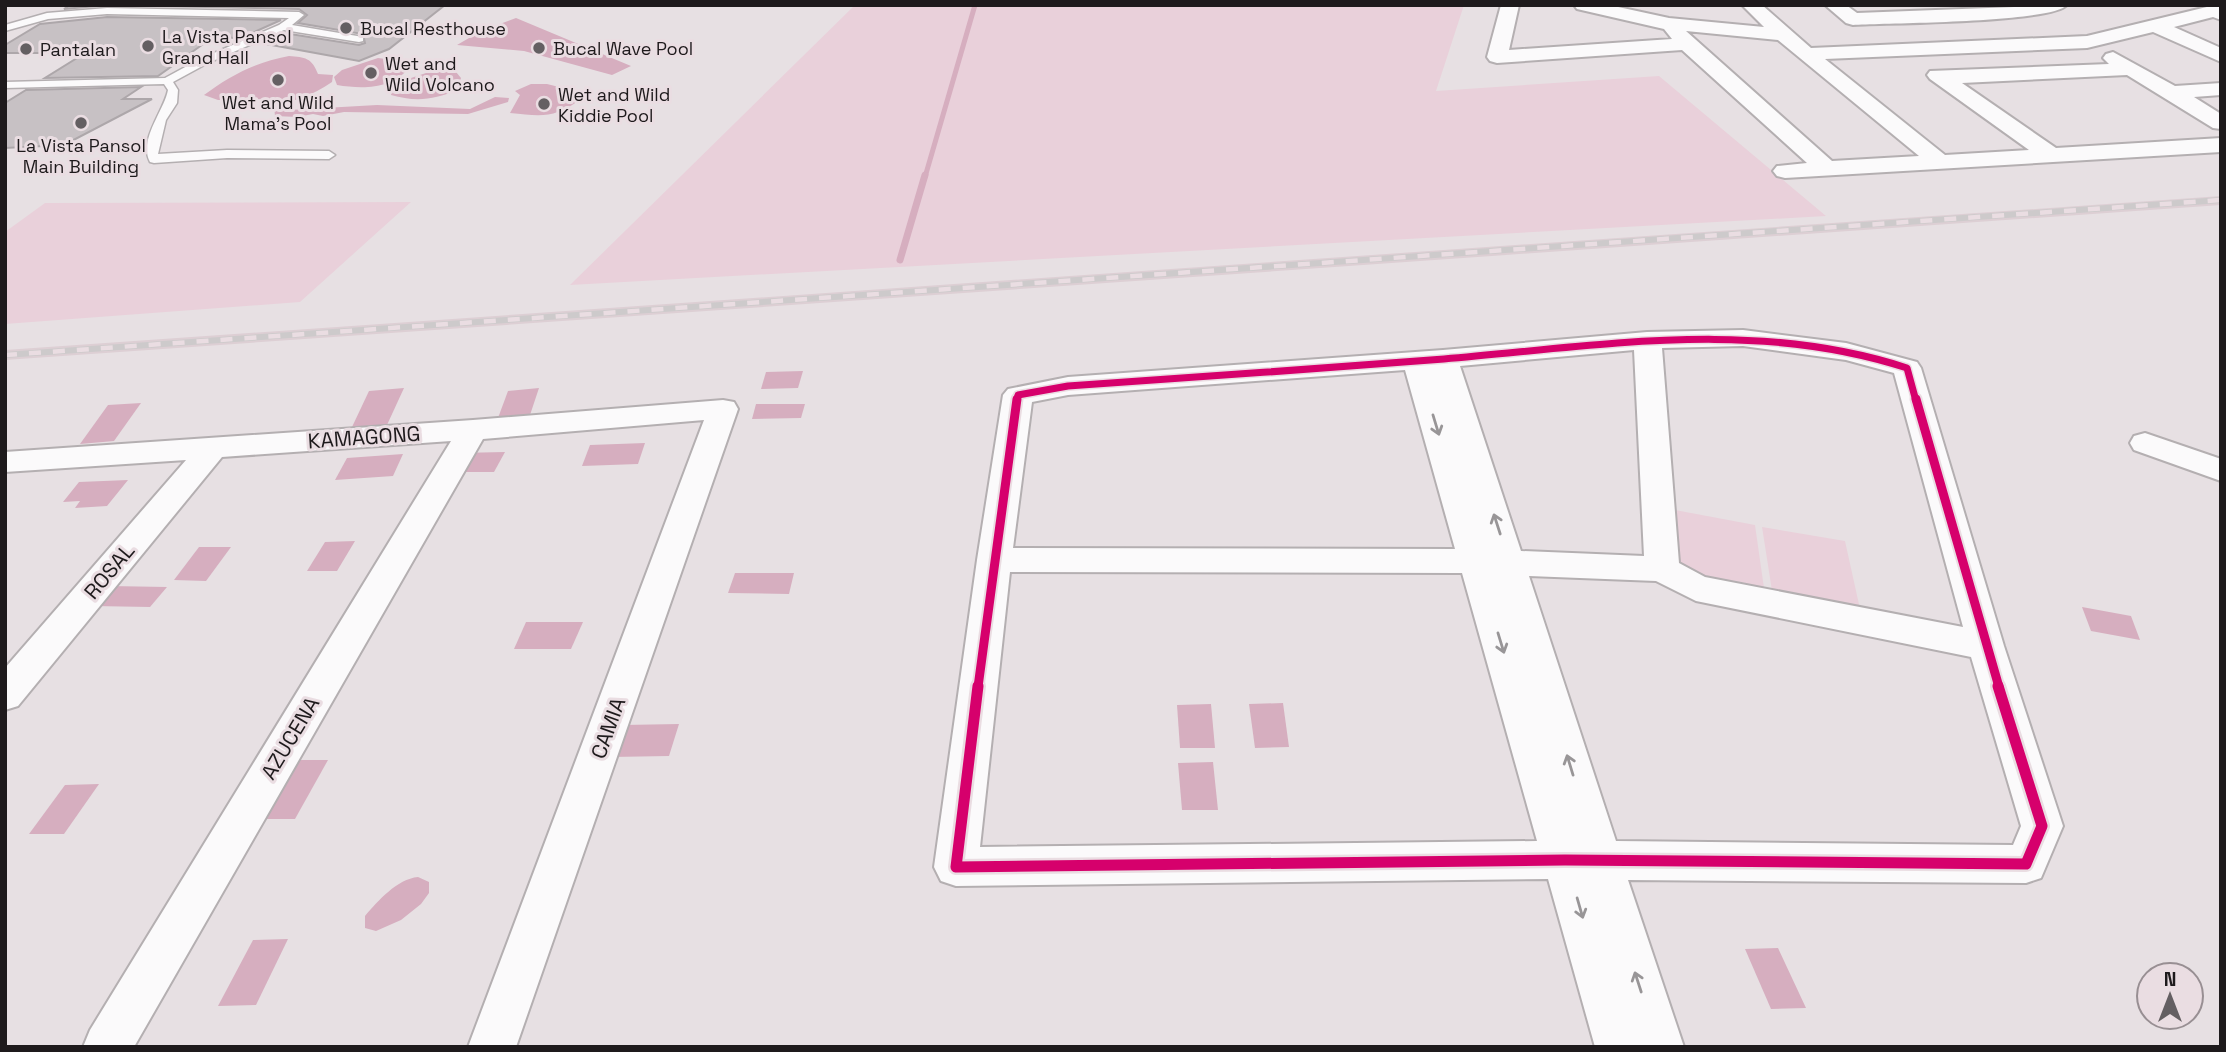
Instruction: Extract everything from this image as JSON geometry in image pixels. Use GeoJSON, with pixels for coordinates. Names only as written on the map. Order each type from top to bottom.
{"type":"FeatureCollection","features":[{"type":"Feature","properties":{"kind":"street"},"geometry":{"type":"LineString","coordinates":[[1510,5],[1497,57],[1687,44]]}},
{"type":"Feature","properties":{"kind":"street"},"geometry":{"type":"LineString","coordinates":[[1583,5],[1670,24],[1783,35]]}},
{"type":"Feature","properties":{"kind":"street"},"geometry":{"type":"LineString","coordinates":[[1751,5],[1783,35],[1940,162]]}},
{"type":"Feature","properties":{"kind":"street"},"geometry":{"type":"LineString","coordinates":[[1834,5],[1853,19],[2058,5]]}},
{"type":"Feature","properties":{"kind":"street"},"geometry":{"type":"LineString","coordinates":[[1807,54],[2088,42],[2159,27],[2215,11],[2221,14]]}},
{"type":"Feature","properties":{"kind":"street"},"geometry":{"type":"LineString","coordinates":[[1670,24],[1687,44],[1826,168]]}},
{"type":"Feature","properties":{"kind":"street"},"geometry":{"type":"LineString","coordinates":[[2159,27],[2221,56]]}},
{"type":"Feature","properties":{"kind":"street"},"geometry":{"type":"LineString","coordinates":[[2088,42],[2221,123]]}},
{"type":"Feature","properties":{"kind":"street"},"geometry":{"type":"LineString","coordinates":[[1902,51],[2053,156]]}},
{"type":"Feature","properties":{"kind":"street"},"geometry":{"type":"LineString","coordinates":[[1941,78],[2131,69]]}},
{"type":"Feature","properties":{"kind":"street"},"geometry":{"type":"LineString","coordinates":[[2172,93],[2221,89]]}},
{"type":"Feature","properties":{"kind":"street"},"geometry":{"type":"LineString","coordinates":[[1785,171],[2221,145]]}},
{"type":"Feature","properties":{"kind":"street"},"geometry":{"type":"LineString","coordinates":[[1743,338],[1818,346],[1879,358],[1907,368],[1986,646],[2042,826],[2026,864],[1582,860],[956,867],[994,560],[1018,395],[1068,386],[1430,359],[1647,340],[1743,338]]}},
{"type":"Feature","properties":{"kind":"street"},"geometry":{"type":"LineString","coordinates":[[1647,340],[1662,569]]}},
{"type":"Feature","properties":{"kind":"street"},"geometry":{"type":"LineString","coordinates":[[1430,359],[1582,860],[1619,1047]]}},
{"type":"Feature","properties":{"kind":"street","name":"KAMAGONG"},"geometry":{"type":"LineString","coordinates":[[5,462],[473,430],[723,409]]}},
{"type":"Feature","properties":{"kind":"street","name":"CAMIA"},"geometry":{"type":"LineString","coordinates":[[492,1047],[723,409]]}},
{"type":"Feature","properties":{"kind":"street","name":"AZUCENA"},"geometry":{"type":"LineString","coordinates":[[107,1047],[473,430]]}},
{"type":"Feature","properties":{"kind":"street"},"geometry":{"type":"LineString","coordinates":[[2145,443],[2221,471]]}},
{"type":"Feature","properties":{"kind":"street","name":"ROSAL"},"geometry":{"type":"LineString","coordinates":[[5,695],[214,447]]}},
{"type":"Feature","properties":{"kind":"street"},"geometry":{"type":"LineString","coordinates":[[994,560],[1493,561],[1662,569],[1696,588],[1986,646]]}},
{"type":"Feature","properties":{"kind":"street"},"geometry":{"type":"LineString","coordinates":[[1582,860],[1660,1047]]}},
{"type":"Feature","properties":{"kind":"lane"},"geometry":{"type":"LineString","coordinates":[[5,28],[47,16],[107,11],[299,15],[283,27],[204,61],[167,81],[5,85]]}},
{"type":"Feature","properties":{"kind":"lane"},"geometry":{"type":"LineString","coordinates":[[283,27],[359,38]]}},
{"type":"Feature","properties":{"kind":"lane"},"geometry":{"type":"LineString","coordinates":[[167,81],[173,90],[171,103],[160,120],[152,154],[154,159],[227,154],[329,155]]}},
{"type":"Feature","properties":{"kind":"shaded area"},"geometry":{"type":"Polygon","coordinates":[[[855,5],[1464,5],[1436,91],[1659,76],[1826,216],[570,285],[855,5]]]}},
{"type":"Feature","properties":{"kind":"shaded area","name":"Bucal Wave Pool"},"geometry":{"type":"Polygon","coordinates":[[[516,18],[631,66],[612,75],[524,51],[457,45],[481,31],[516,18]]]}},
{"type":"Feature","properties":{"kind":"shaded area","name":"Wet and Wild Mama's Pool"},"geometry":{"type":"Polygon","coordinates":[[[289,56],[307,59],[318,74],[333,75],[332,82],[304,97],[281,103],[272,103],[268,99],[218,100],[204,95],[244,70],[289,56]]]}},
{"type":"Feature","properties":{"kind":"shaded area","name":"Wet and Wild Volcano"},"geometry":{"type":"Polygon","coordinates":[[[378,58],[402,61],[409,68],[385,84],[366,87],[337,85],[334,77],[342,70],[378,58]]]}},
{"type":"Feature","properties":{"kind":"shaded area"},"geometry":{"type":"Polygon","coordinates":[[[456,72],[461,78],[457,90],[424,99],[391,95],[393,84],[426,73],[456,72]]]}},
{"type":"Feature","properties":{"kind":"shaded area","name":"Wet and Wild Kiddie Pool"},"geometry":{"type":"Polygon","coordinates":[[[531,84],[547,84],[579,92],[581,99],[563,110],[547,115],[510,113],[520,95],[515,91],[531,84]]]}},
{"type":"Feature","properties":{"kind":"shaded area"},"geometry":{"type":"Polygon","coordinates":[[[495,97],[509,98],[508,102],[468,114],[344,112],[297,117],[275,116],[274,106],[285,106],[289,110],[377,105],[470,109],[495,97]]]}},
{"type":"Feature","properties":{"kind":"shaded area"},"geometry":{"type":"Polygon","coordinates":[[[2221,196],[2221,205],[5,360],[5,350],[2221,196]]]}},
{"type":"Feature","properties":{"kind":"shaded area"},"geometry":{"type":"Polygon","coordinates":[[[411,202],[300,302],[5,324],[5,232],[45,203],[411,202]]]}},
{"type":"Feature","properties":{"kind":"shaded area"},"geometry":{"type":"Polygon","coordinates":[[[803,371],[798,388],[761,389],[766,372],[803,371]]]}},
{"type":"Feature","properties":{"kind":"shaded area"},"geometry":{"type":"Polygon","coordinates":[[[404,388],[387,425],[352,427],[369,391],[404,388]]]}},
{"type":"Feature","properties":{"kind":"shaded area"},"geometry":{"type":"Polygon","coordinates":[[[539,388],[530,415],[498,418],[508,391],[539,388]]]}},
{"type":"Feature","properties":{"kind":"shaded area"},"geometry":{"type":"Polygon","coordinates":[[[141,403],[114,441],[80,444],[108,405],[141,403]]]}},
{"type":"Feature","properties":{"kind":"shaded area"},"geometry":{"type":"Polygon","coordinates":[[[756,404],[805,404],[801,418],[752,419],[756,404]]]}},
{"type":"Feature","properties":{"kind":"shaded area"},"geometry":{"type":"Polygon","coordinates":[[[645,443],[638,464],[582,466],[590,445],[645,443]]]}},
{"type":"Feature","properties":{"kind":"shaded area"},"geometry":{"type":"Polygon","coordinates":[[[505,452],[494,472],[447,472],[458,453],[505,452]]]}},
{"type":"Feature","properties":{"kind":"shaded area"},"geometry":{"type":"Polygon","coordinates":[[[403,454],[393,476],[335,480],[347,458],[403,454]]]}},
{"type":"Feature","properties":{"kind":"shaded area"},"geometry":{"type":"Polygon","coordinates":[[[128,480],[107,506],[75,508],[80,501],[63,502],[79,482],[128,480]]]}},
{"type":"Feature","properties":{"kind":"shaded area"},"geometry":{"type":"Polygon","coordinates":[[[1675,510],[1755,525],[1767,609],[1681,592],[1675,510]]]}},
{"type":"Feature","properties":{"kind":"shaded area"},"geometry":{"type":"Polygon","coordinates":[[[1762,527],[1845,541],[1864,627],[1775,610],[1762,527]]]}},
{"type":"Feature","properties":{"kind":"shaded area"},"geometry":{"type":"Polygon","coordinates":[[[355,541],[337,571],[307,571],[325,542],[355,541]]]}},
{"type":"Feature","properties":{"kind":"shaded area"},"geometry":{"type":"Polygon","coordinates":[[[199,547],[231,547],[206,581],[174,580],[199,547]]]}},
{"type":"Feature","properties":{"kind":"shaded area"},"geometry":{"type":"Polygon","coordinates":[[[735,573],[794,573],[789,594],[728,593],[735,573]]]}},
{"type":"Feature","properties":{"kind":"shaded area"},"geometry":{"type":"Polygon","coordinates":[[[109,586],[167,587],[150,607],[93,606],[109,586]]]}},
{"type":"Feature","properties":{"kind":"shaded area"},"geometry":{"type":"Polygon","coordinates":[[[2082,607],[2131,616],[2140,640],[2091,631],[2082,607]]]}},
{"type":"Feature","properties":{"kind":"shaded area"},"geometry":{"type":"Polygon","coordinates":[[[526,622],[583,622],[571,649],[514,649],[526,622]]]}},
{"type":"Feature","properties":{"kind":"shaded area"},"geometry":{"type":"Polygon","coordinates":[[[1283,703],[1289,747],[1255,748],[1249,704],[1283,703]]]}},
{"type":"Feature","properties":{"kind":"shaded area"},"geometry":{"type":"Polygon","coordinates":[[[1211,704],[1215,748],[1180,748],[1177,705],[1211,704]]]}},
{"type":"Feature","properties":{"kind":"shaded area"},"geometry":{"type":"Polygon","coordinates":[[[679,724],[669,756],[611,757],[623,725],[679,724]]]}},
{"type":"Feature","properties":{"kind":"shaded area"},"geometry":{"type":"Polygon","coordinates":[[[283,760],[328,760],[295,819],[247,819],[283,760]]]}},
{"type":"Feature","properties":{"kind":"shaded area"},"geometry":{"type":"Polygon","coordinates":[[[1213,762],[1218,810],[1182,810],[1178,763],[1213,762]]]}},
{"type":"Feature","properties":{"kind":"shaded area"},"geometry":{"type":"Polygon","coordinates":[[[99,784],[64,834],[29,834],[65,785],[99,784]]]}},
{"type":"Feature","properties":{"kind":"shaded area"},"geometry":{"type":"Polygon","coordinates":[[[418,877],[429,882],[429,893],[421,904],[401,920],[376,931],[365,928],[365,916],[382,898],[395,886],[418,877]]]}},
{"type":"Feature","properties":{"kind":"shaded area"},"geometry":{"type":"Polygon","coordinates":[[[288,939],[256,1005],[218,1006],[253,940],[288,939]]]}},
{"type":"Feature","properties":{"kind":"shaded area"},"geometry":{"type":"Polygon","coordinates":[[[1778,948],[1806,1008],[1771,1009],[1745,949],[1778,948]]]}},
{"type":"Feature","properties":{"kind":"building"},"geometry":{"type":"Polygon","coordinates":[[[70,5],[107,5],[64,9],[70,5]]]}},
{"type":"Feature","properties":{"kind":"building"},"geometry":{"type":"Polygon","coordinates":[[[107,5],[445,5],[389,49],[359,61],[261,43],[284,33],[359,45],[365,43],[363,34],[298,23],[307,15],[299,9],[107,5]]]}},
{"type":"Feature","properties":{"kind":"building"},"geometry":{"type":"Polygon","coordinates":[[[107,17],[281,20],[239,39],[216,35],[158,76],[45,78],[85,53],[5,53],[5,45],[40,24],[107,17]]]}},
{"type":"Feature","properties":{"kind":"building","name":"La Vista Pansol Main Building"},"geometry":{"type":"Polygon","coordinates":[[[141,87],[123,99],[152,99],[64,145],[5,148],[5,103],[26,90],[141,87]]]}},
{"type":"Feature","properties":{"kind":"waterway"},"geometry":{"type":"LineString","coordinates":[[925,177],[975,5]]}},
{"type":"Feature","properties":{"kind":"waterway"},"geometry":{"type":"LineString","coordinates":[[900,260],[925,175]]}},
{"type":"Feature","properties":{"kind":"railway"},"geometry":{"type":"LineString","coordinates":[[5,355],[2221,200]]}},
{"type":"Feature","properties":{"kind":"cycle path"},"geometry":{"type":"LineString","coordinates":[[1743,338],[1846,352],[1907,368],[1986,646],[2042,826],[2026,864],[1565,860],[956,867],[994,560],[1018,395],[1068,386],[1443,359],[1647,340],[1743,338]]}},
{"type":"Feature","properties":{"kind":"place","name":"Bucal Resthouse"},"geometry":{"type":"Point","coordinates":[346,28]}},
{"type":"Feature","properties":{"kind":"place","name":"La Vista Pansol Grand Hall"},"geometry":{"type":"Point","coordinates":[148,46]}},
{"type":"Feature","properties":{"kind":"place","name":"Bucal Wave Pool"},"geometry":{"type":"Point","coordinates":[539,48]}},
{"type":"Feature","properties":{"kind":"place","name":"Pantalan"},"geometry":{"type":"Point","coordinates":[26,49]}},
{"type":"Feature","properties":{"kind":"place","name":"Wet and Wild Volcano"},"geometry":{"type":"Point","coordinates":[371,73]}},
{"type":"Feature","properties":{"kind":"place","name":"Wet and Wild Mama's Pool"},"geometry":{"type":"Point","coordinates":[278,80]}},
{"type":"Feature","properties":{"kind":"place","name":"Wet and Wild Kiddie Pool"},"geometry":{"type":"Point","coordinates":[544,104]}},
{"type":"Feature","properties":{"kind":"place","name":"La Vista Pansol Main Building"},"geometry":{"type":"Point","coordinates":[81,123]}}]}
